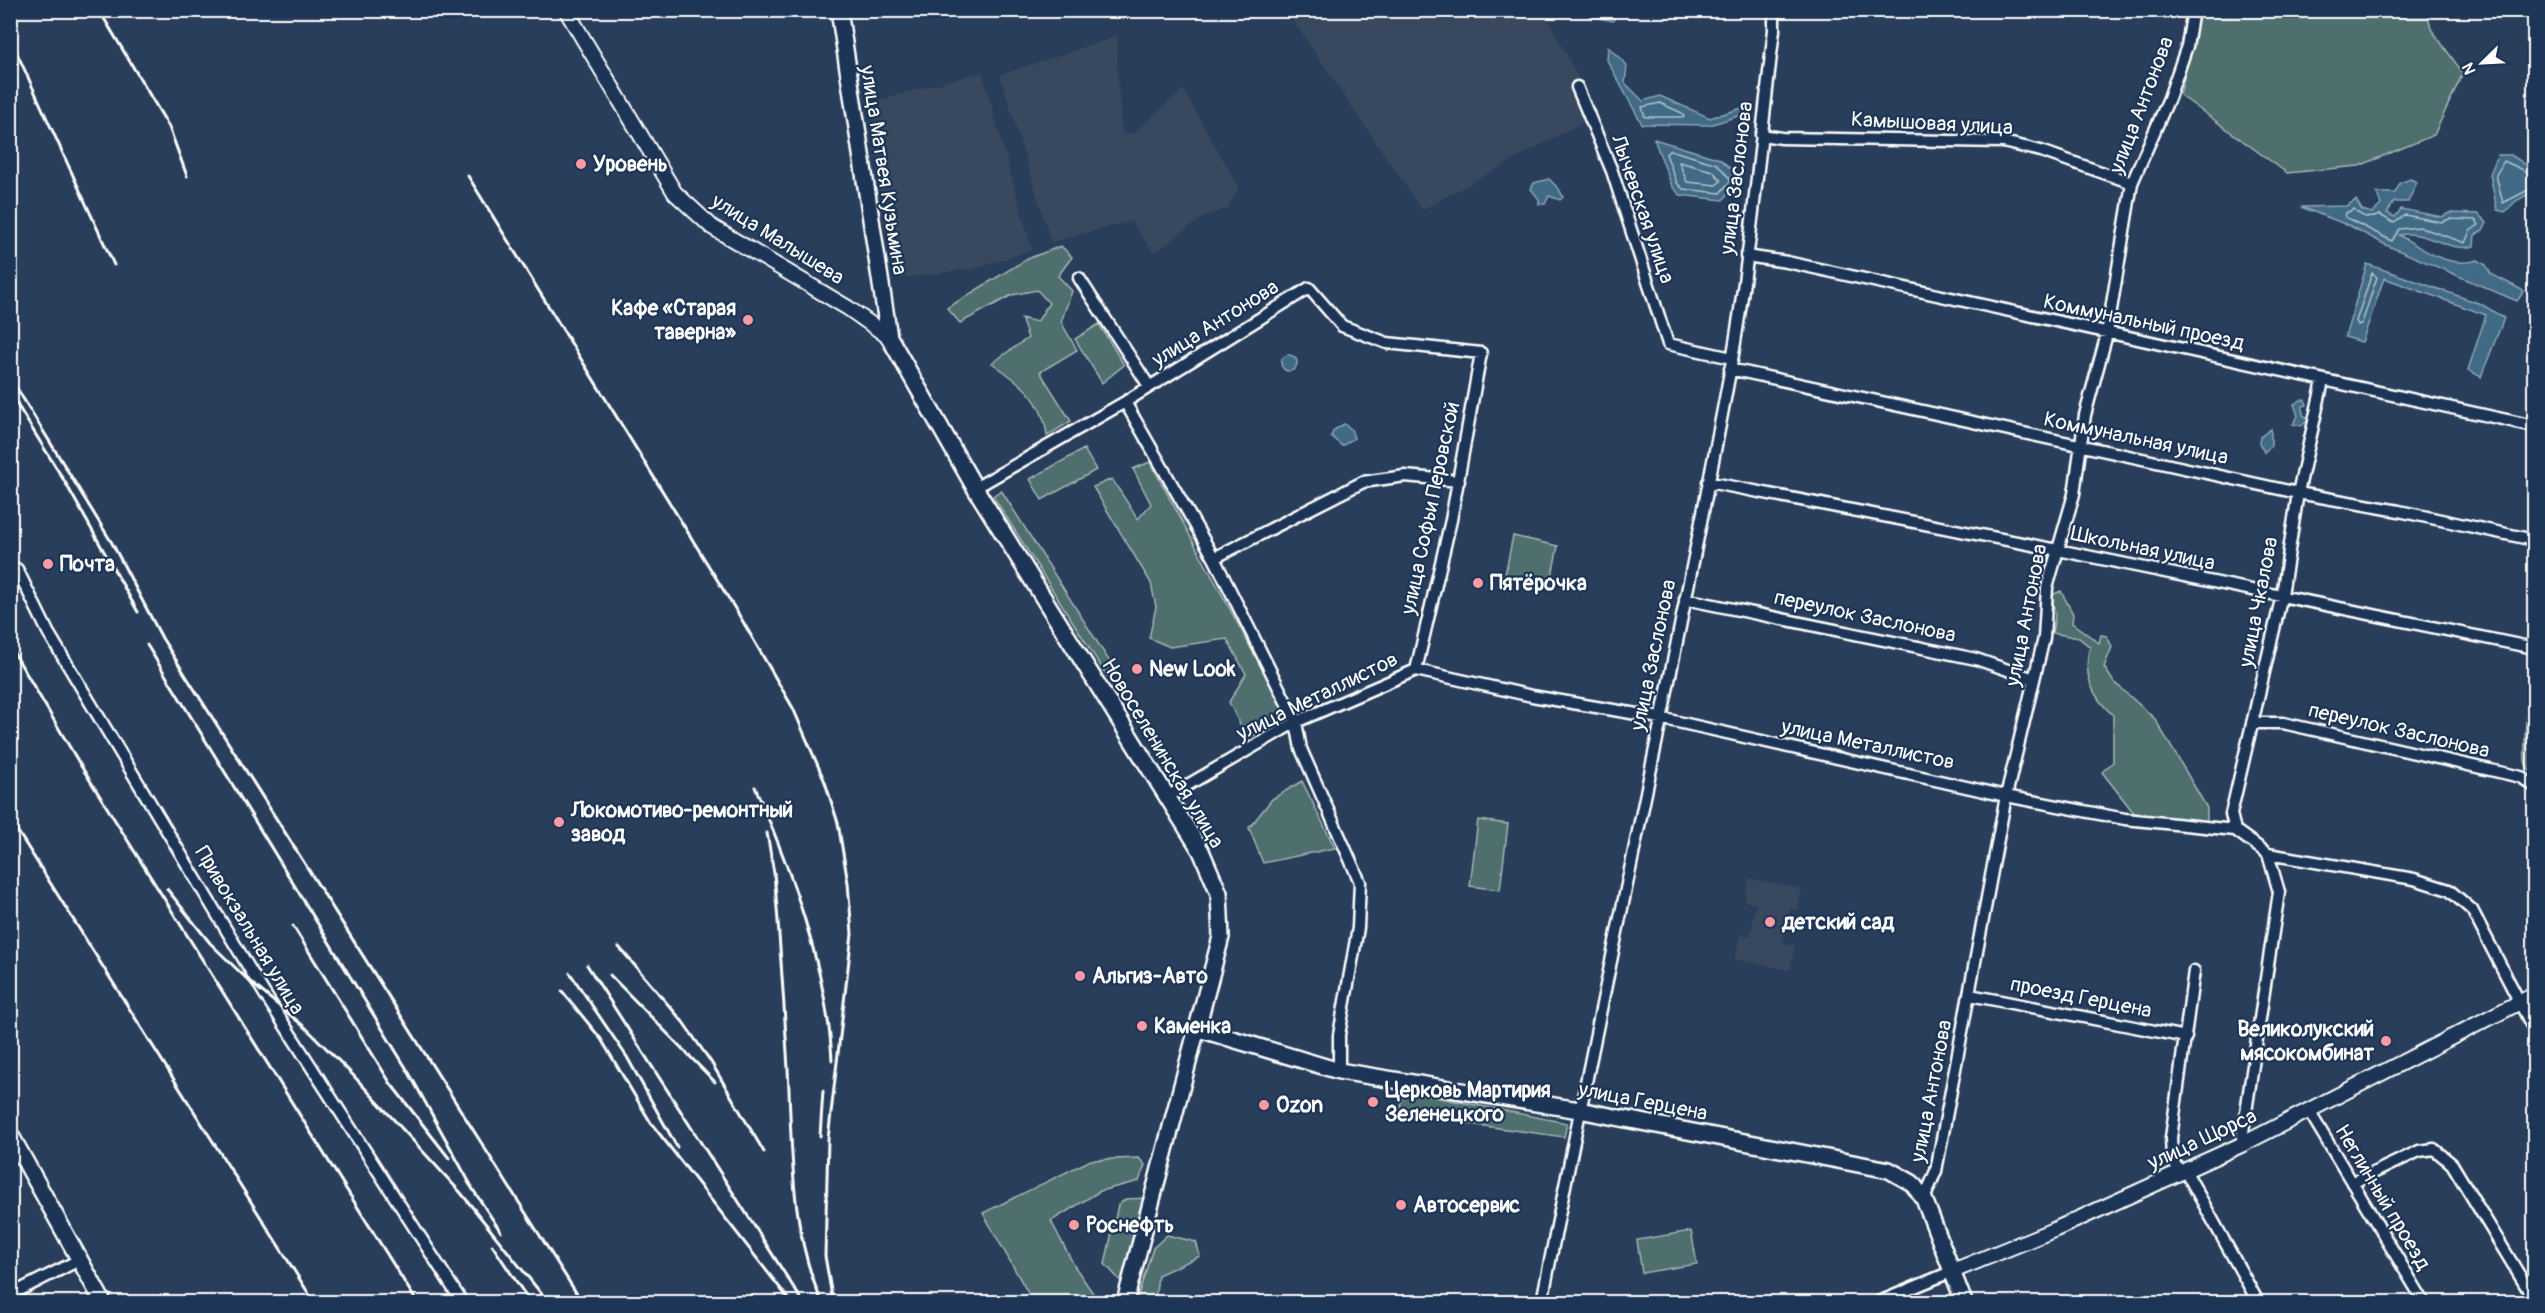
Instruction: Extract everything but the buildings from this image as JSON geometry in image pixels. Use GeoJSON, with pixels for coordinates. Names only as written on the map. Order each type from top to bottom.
{"type":"FeatureCollection","features":[{"type":"Feature","properties":{"kind":"main road","name":"улица Матвея Кузьмина"},"geometry":{"type":"LineString","coordinates":[[838,10],[889,337]]}},
{"type":"Feature","properties":{"kind":"main road","name":"Новоселенинская улица"},"geometry":{"type":"LineString","coordinates":[[889,337],[975,488],[1201,851],[1218,893],[1221,937],[1199,1029],[1125,1302]]}},
{"type":"Feature","properties":{"kind":"main road","name":"улица Герцена"},"geometry":{"type":"LineString","coordinates":[[1199,1029],[1339,1071],[1579,1110],[1889,1170],[1912,1183],[1924,1199],[1964,1302]]}},
{"type":"Feature","properties":{"kind":"main road"},"geometry":{"type":"LineString","coordinates":[[10,1134],[103,1302]]}},
{"type":"Feature","properties":{"kind":"street","name":"улица Малышева"},"geometry":{"type":"LineString","coordinates":[[566,10],[675,193],[712,227],[848,308],[889,337]]}},
{"type":"Feature","properties":{"kind":"street","name":"улица Заслонова"},"geometry":{"type":"LineString","coordinates":[[1542,1302],[1731,363],[1761,135],[1774,10]]}},
{"type":"Feature","properties":{"kind":"street","name":"улица Антонова"},"geometry":{"type":"LineString","coordinates":[[1924,1199],[1936,1171],[2006,796],[2044,638],[2047,588],[2074,494],[2085,416],[2107,334],[2132,183],[2169,98],[2187,46],[2193,10]]}},
{"type":"Feature","properties":{"kind":"street","name":"Лычевская улица"},"geometry":{"type":"LineString","coordinates":[[1577,87],[1612,171],[1668,345]]}},
{"type":"Feature","properties":{"kind":"street","name":"Камышовая улица"},"geometry":{"type":"LineString","coordinates":[[1761,135],[1782,138],[2003,142],[2041,151],[2132,183]]}},
{"type":"Feature","properties":{"kind":"street","name":"Коммунальный проезд"},"geometry":{"type":"LineString","coordinates":[[1746,256],[1787,262],[2535,426]]}},
{"type":"Feature","properties":{"kind":"street"},"geometry":{"type":"LineString","coordinates":[[1078,278],[1149,386]]}},
{"type":"Feature","properties":{"kind":"street","name":"улица Антонова"},"geometry":{"type":"LineString","coordinates":[[975,488],[1125,402],[1309,288],[1342,326],[1387,343],[1480,353]]}},
{"type":"Feature","properties":{"kind":"street","name":"Коммунальная улица"},"geometry":{"type":"LineString","coordinates":[[1668,345],[1731,363],[2081,446],[2298,493],[2399,511],[2535,540]]}},
{"type":"Feature","properties":{"kind":"street","name":"улица Софьи Перовской"},"geometry":{"type":"LineString","coordinates":[[1416,670],[1459,481],[1480,353]]}},
{"type":"Feature","properties":{"kind":"street","name":"улица Чкалова"},"geometry":{"type":"LineString","coordinates":[[2235,830],[2231,814],[2282,595],[2298,493],[2323,381]]}},
{"type":"Feature","properties":{"kind":"street"},"geometry":{"type":"LineString","coordinates":[[1125,402],[1214,558],[1296,722],[1300,749],[1360,882],[1358,928],[1339,1035],[1339,1071]]}},
{"type":"Feature","properties":{"kind":"street"},"geometry":{"type":"LineString","coordinates":[[1214,558],[1363,482],[1405,476],[1459,481]]}},
{"type":"Feature","properties":{"kind":"street","name":"Школьная улица"},"geometry":{"type":"LineString","coordinates":[[1708,482],[2058,550],[2535,648]]}},
{"type":"Feature","properties":{"kind":"street","name":"Привокзальная улица"},"geometry":{"type":"LineString","coordinates":[[17,569],[48,632],[264,993],[462,1302]]}},
{"type":"Feature","properties":{"kind":"street","name":"переулок Заслонова"},"geometry":{"type":"LineString","coordinates":[[1685,599],[1976,659],[2034,679]]}},
{"type":"Feature","properties":{"kind":"street","name":"улица Металлистов"},"geometry":{"type":"LineString","coordinates":[[1167,797],[1296,722],[1416,670],[1532,696],[1660,718],[2006,796],[2125,819],[2235,830]]}},
{"type":"Feature","properties":{"kind":"street","name":"переулок Заслонова"},"geometry":{"type":"LineString","coordinates":[[2252,723],[2283,723],[2521,777],[2535,786]]}},
{"type":"Feature","properties":{"kind":"street"},"geometry":{"type":"LineString","coordinates":[[2235,830],[2268,854],[2414,879],[2450,890],[2472,910],[2535,1030]]}},
{"type":"Feature","properties":{"kind":"street"},"geometry":{"type":"LineString","coordinates":[[2241,1145],[2278,892],[2268,854]]}},
{"type":"Feature","properties":{"kind":"street"},"geometry":{"type":"LineString","coordinates":[[2194,971],[2171,1138],[2172,1158],[2182,1171],[2258,1302]]}},
{"type":"Feature","properties":{"kind":"street","name":"проезд Герцена"},"geometry":{"type":"LineString","coordinates":[[1970,995],[2186,1037]]}},
{"type":"Feature","properties":{"kind":"street","name":"улица Щорса"},"geometry":{"type":"LineString","coordinates":[[1879,1302],[2056,1229],[2241,1145],[2535,995]]}},
{"type":"Feature","properties":{"kind":"street","name":"Неглинный проезд"},"geometry":{"type":"LineString","coordinates":[[2309,1111],[2424,1302]]}},
{"type":"Feature","properties":{"kind":"street"},"geometry":{"type":"LineString","coordinates":[[2352,1183],[2418,1151],[2434,1149],[2452,1164],[2532,1296]]}},
{"type":"Feature","properties":{"kind":"street"},"geometry":{"type":"LineString","coordinates":[[10,1295],[79,1260]]}},
{"type":"Feature","properties":{"kind":"shaded area"},"geometry":{"type":"Polygon","coordinates":[[[1248,11],[1544,11],[1597,114],[1422,210],[1287,12],[1250,19],[1248,11]]]}},
{"type":"Feature","properties":{"kind":"shaded area"},"geometry":{"type":"Polygon","coordinates":[[[1118,36],[1117,69],[1122,135],[1134,133],[1183,89],[1239,188],[1227,209],[1205,216],[1154,253],[1131,221],[1051,242],[1000,75],[1118,36]]]}},
{"type":"Feature","properties":{"kind":"shaded area"},"geometry":{"type":"Polygon","coordinates":[[[982,72],[1032,250],[977,268],[896,279],[884,222],[871,102],[982,72]]]}},
{"type":"Feature","properties":{"kind":"shaded area","name":"детский сад"},"geometry":{"type":"Polygon","coordinates":[[[1749,878],[1802,889],[1798,910],[1790,909],[1783,943],[1795,946],[1790,970],[1735,959],[1740,934],[1750,936],[1756,904],[1744,901],[1749,878]]]}},
{"type":"Feature","properties":{"kind":"green space"},"geometry":{"type":"Polygon","coordinates":[[[2200,11],[2427,11],[2431,29],[2463,73],[2434,135],[2359,166],[2287,173],[2180,95],[2200,11]]]}},
{"type":"Feature","properties":{"kind":"green space"},"geometry":{"type":"Polygon","coordinates":[[[1061,246],[1072,257],[1058,276],[1072,291],[1061,322],[1077,350],[1040,372],[1071,421],[1047,436],[1041,412],[1029,393],[992,363],[1028,338],[1021,318],[1037,322],[1049,303],[1037,290],[1012,295],[960,323],[947,308],[1027,259],[1061,246]]]}},
{"type":"Feature","properties":{"kind":"green space"},"geometry":{"type":"Polygon","coordinates":[[[1099,324],[1124,365],[1102,383],[1075,339],[1099,324]]]}},
{"type":"Feature","properties":{"kind":"green space"},"geometry":{"type":"Polygon","coordinates":[[[1084,449],[1096,470],[1042,500],[1030,479],[1084,449]]]}},
{"type":"Feature","properties":{"kind":"green space"},"geometry":{"type":"Polygon","coordinates":[[[1150,462],[1289,718],[1247,739],[1229,702],[1246,674],[1227,639],[1170,647],[1149,638],[1156,607],[1151,583],[1093,487],[1112,479],[1138,519],[1151,504],[1133,469],[1150,462]]]}},
{"type":"Feature","properties":{"kind":"green space"},"geometry":{"type":"Polygon","coordinates":[[[1001,490],[1115,670],[1107,676],[993,496],[1001,490]]]}},
{"type":"Feature","properties":{"kind":"green space"},"geometry":{"type":"Polygon","coordinates":[[[1513,536],[1558,546],[1550,585],[1505,575],[1513,536]]]}},
{"type":"Feature","properties":{"kind":"green space"},"geometry":{"type":"Polygon","coordinates":[[[2061,591],[2073,614],[2072,623],[2099,643],[2101,635],[2107,636],[2112,647],[2104,667],[2113,681],[2155,719],[2207,808],[2207,821],[2137,817],[2102,772],[2113,762],[2113,715],[2099,700],[2091,684],[2087,666],[2090,647],[2079,638],[2052,633],[2055,616],[2052,595],[2061,591]]]}},
{"type":"Feature","properties":{"kind":"green space"},"geometry":{"type":"Polygon","coordinates":[[[2534,701],[2534,773],[2532,773],[2525,761],[2525,741],[2528,704],[2534,701]]]}},
{"type":"Feature","properties":{"kind":"green space"},"geometry":{"type":"Polygon","coordinates":[[[1302,781],[1335,848],[1263,863],[1249,828],[1272,799],[1302,781]]]}},
{"type":"Feature","properties":{"kind":"green space"},"geometry":{"type":"Polygon","coordinates":[[[1478,820],[1508,824],[1500,890],[1470,886],[1478,820]]]}},
{"type":"Feature","properties":{"kind":"green space"},"geometry":{"type":"Polygon","coordinates":[[[1404,1091],[1567,1123],[1564,1137],[1398,1114],[1404,1091]]]}},
{"type":"Feature","properties":{"kind":"green space"},"geometry":{"type":"Polygon","coordinates":[[[1139,1158],[1145,1165],[1139,1181],[1100,1191],[1051,1221],[1075,1267],[1099,1302],[1033,1302],[983,1213],[1091,1160],[1139,1158]]]}},
{"type":"Feature","properties":{"kind":"green space"},"geometry":{"type":"Polygon","coordinates":[[[1149,1198],[1125,1286],[1105,1264],[1118,1205],[1126,1199],[1149,1198]]]}},
{"type":"Feature","properties":{"kind":"green space"},"geometry":{"type":"Polygon","coordinates":[[[1691,1231],[1697,1264],[1642,1273],[1637,1240],[1691,1231]]]}},
{"type":"Feature","properties":{"kind":"green space"},"geometry":{"type":"Polygon","coordinates":[[[1167,1235],[1196,1242],[1200,1256],[1158,1275],[1155,1302],[1136,1302],[1153,1248],[1167,1235]]]}},
{"type":"Feature","properties":{"kind":"water"},"geometry":{"type":"Polygon","coordinates":[[[1588,11],[1617,13],[1613,21],[1589,16],[1588,11]]]}},
{"type":"Feature","properties":{"kind":"water"},"geometry":{"type":"Polygon","coordinates":[[[1608,47],[1627,65],[1625,83],[1643,101],[1660,96],[1710,118],[1742,108],[1744,114],[1710,125],[1642,124],[1607,60],[1608,47]]]}},
{"type":"Feature","properties":{"kind":"water"},"geometry":{"type":"Polygon","coordinates":[[[1654,139],[1720,159],[1741,178],[1723,200],[1680,195],[1672,186],[1654,139]]]}},
{"type":"Feature","properties":{"kind":"water"},"geometry":{"type":"Polygon","coordinates":[[[2498,155],[2511,155],[2534,170],[2534,191],[2516,201],[2505,212],[2497,210],[2490,174],[2498,155]]]}},
{"type":"Feature","properties":{"kind":"water"},"geometry":{"type":"Polygon","coordinates":[[[1549,179],[1563,197],[1560,200],[1549,196],[1545,204],[1539,204],[1539,199],[1531,189],[1534,183],[1549,179]]]}},
{"type":"Feature","properties":{"kind":"water"},"geometry":{"type":"Polygon","coordinates":[[[2410,179],[2417,182],[2408,202],[2394,202],[2387,213],[2395,217],[2401,209],[2442,217],[2449,213],[2478,214],[2487,223],[2483,231],[2475,235],[2474,246],[2465,248],[2419,235],[2399,235],[2427,252],[2447,260],[2467,262],[2478,260],[2486,265],[2491,274],[2524,291],[2517,301],[2386,245],[2350,226],[2301,207],[2346,206],[2356,200],[2362,210],[2372,213],[2381,205],[2377,193],[2395,193],[2400,183],[2410,179]]]}},
{"type":"Feature","properties":{"kind":"water"},"geometry":{"type":"Polygon","coordinates":[[[2367,264],[2481,304],[2504,318],[2481,377],[2468,370],[2486,315],[2384,278],[2362,342],[2345,337],[2367,264]]]}},
{"type":"Feature","properties":{"kind":"water"},"geometry":{"type":"Polygon","coordinates":[[[1286,355],[1292,355],[1297,363],[1295,369],[1286,371],[1281,366],[1281,360],[1286,355]]]}},
{"type":"Feature","properties":{"kind":"water"},"geometry":{"type":"Polygon","coordinates":[[[2305,400],[2307,405],[2303,406],[2303,415],[2310,419],[2301,426],[2293,424],[2298,416],[2294,404],[2305,400]]]}},
{"type":"Feature","properties":{"kind":"water"},"geometry":{"type":"Polygon","coordinates":[[[1344,424],[1351,429],[1354,438],[1342,446],[1331,436],[1334,430],[1344,424]]]}},
{"type":"Feature","properties":{"kind":"water"},"geometry":{"type":"Polygon","coordinates":[[[2271,429],[2271,446],[2264,452],[2259,443],[2260,437],[2271,429]]]}},
{"type":"Feature","properties":{"kind":"railway"},"geometry":{"type":"LineString","coordinates":[[99,10],[169,127],[187,176]]}},
{"type":"Feature","properties":{"kind":"railway"},"geometry":{"type":"LineString","coordinates":[[10,38],[114,265]]}},
{"type":"Feature","properties":{"kind":"railway"},"geometry":{"type":"LineString","coordinates":[[468,176],[742,620],[793,708],[825,782],[838,823],[848,883],[852,934],[828,1139],[825,1256],[833,1302]]}},
{"type":"Feature","properties":{"kind":"railway"},"geometry":{"type":"LineString","coordinates":[[10,377],[112,543],[162,638],[582,1302]]}},
{"type":"Feature","properties":{"kind":"railway"},"geometry":{"type":"LineString","coordinates":[[10,393],[65,482],[138,612]]}},
{"type":"Feature","properties":{"kind":"railway"},"geometry":{"type":"LineString","coordinates":[[147,645],[408,1071],[472,1187]]}},
{"type":"Feature","properties":{"kind":"railway"},"geometry":{"type":"LineString","coordinates":[[10,646],[81,766],[417,1302]]}},
{"type":"Feature","properties":{"kind":"railway"},"geometry":{"type":"LineString","coordinates":[[755,787],[782,852],[805,920],[823,991],[832,1060]]}},
{"type":"Feature","properties":{"kind":"railway"},"geometry":{"type":"LineString","coordinates":[[10,819],[314,1302]]}},
{"type":"Feature","properties":{"kind":"railway"},"geometry":{"type":"LineString","coordinates":[[767,833],[774,873],[778,922],[792,1158],[798,1218],[804,1247],[822,1302]]}},
{"type":"Feature","properties":{"kind":"railway"},"geometry":{"type":"LineString","coordinates":[[167,889],[210,943],[249,981],[306,1028],[352,1074],[461,1193],[548,1302]]}},
{"type":"Feature","properties":{"kind":"railway"},"geometry":{"type":"LineString","coordinates":[[293,926],[391,1084],[449,1158]]}},
{"type":"Feature","properties":{"kind":"railway"},"geometry":{"type":"LineString","coordinates":[[619,947],[683,1022],[711,1062],[764,1152]]}},
{"type":"Feature","properties":{"kind":"railway"},"geometry":{"type":"LineString","coordinates":[[587,965],[803,1302]]}},
{"type":"Feature","properties":{"kind":"railway"},"geometry":{"type":"LineString","coordinates":[[570,973],[627,1057],[677,1147]]}},
{"type":"Feature","properties":{"kind":"railway"},"geometry":{"type":"LineString","coordinates":[[610,975],[715,1082]]}},
{"type":"Feature","properties":{"kind":"railway"},"geometry":{"type":"LineString","coordinates":[[562,991],[601,1039],[651,1123],[791,1302]]}},
{"type":"Feature","properties":{"kind":"railway"},"geometry":{"type":"LineString","coordinates":[[820,1136],[823,1091]]}},
{"type":"Feature","properties":{"kind":"railway"},"geometry":{"type":"LineString","coordinates":[[468,1182],[501,1232]]}},
{"type":"Feature","properties":{"kind":"railway"},"geometry":{"type":"LineString","coordinates":[[492,1245],[530,1302]]}},
{"type":"Feature","properties":{"kind":"place","name":"Уровень"},"geometry":{"type":"Point","coordinates":[581,164]}},
{"type":"Feature","properties":{"kind":"place","name":"Кафе «Старая таверна»"},"geometry":{"type":"Point","coordinates":[748,320]}},
{"type":"Feature","properties":{"kind":"place","name":"Почта"},"geometry":{"type":"Point","coordinates":[48,564]}},
{"type":"Feature","properties":{"kind":"place","name":"Пятёрочка"},"geometry":{"type":"Point","coordinates":[1478,583]}},
{"type":"Feature","properties":{"kind":"place","name":"New Look"},"geometry":{"type":"Point","coordinates":[1137,669]}},
{"type":"Feature","properties":{"kind":"place","name":"Локомотиво-ремонтный завод"},"geometry":{"type":"Point","coordinates":[559,822]}},
{"type":"Feature","properties":{"kind":"place","name":"детский сад"},"geometry":{"type":"Point","coordinates":[1770,922]}},
{"type":"Feature","properties":{"kind":"place","name":"Альгиз-Авто"},"geometry":{"type":"Point","coordinates":[1080,976]}},
{"type":"Feature","properties":{"kind":"place","name":"Каменка"},"geometry":{"type":"Point","coordinates":[1142,1026]}},
{"type":"Feature","properties":{"kind":"place","name":"Великолукский мясокомбинат"},"geometry":{"type":"Point","coordinates":[2386,1041]}},
{"type":"Feature","properties":{"kind":"place","name":"Церковь Мартирия Зеленецкого"},"geometry":{"type":"Point","coordinates":[1373,1102]}},
{"type":"Feature","properties":{"kind":"place","name":"Ozon"},"geometry":{"type":"Point","coordinates":[1264,1105]}},
{"type":"Feature","properties":{"kind":"place","name":"Автосервис"},"geometry":{"type":"Point","coordinates":[1401,1205]}},
{"type":"Feature","properties":{"kind":"place","name":"Роснефть"},"geometry":{"type":"Point","coordinates":[1074,1225]}}]}
